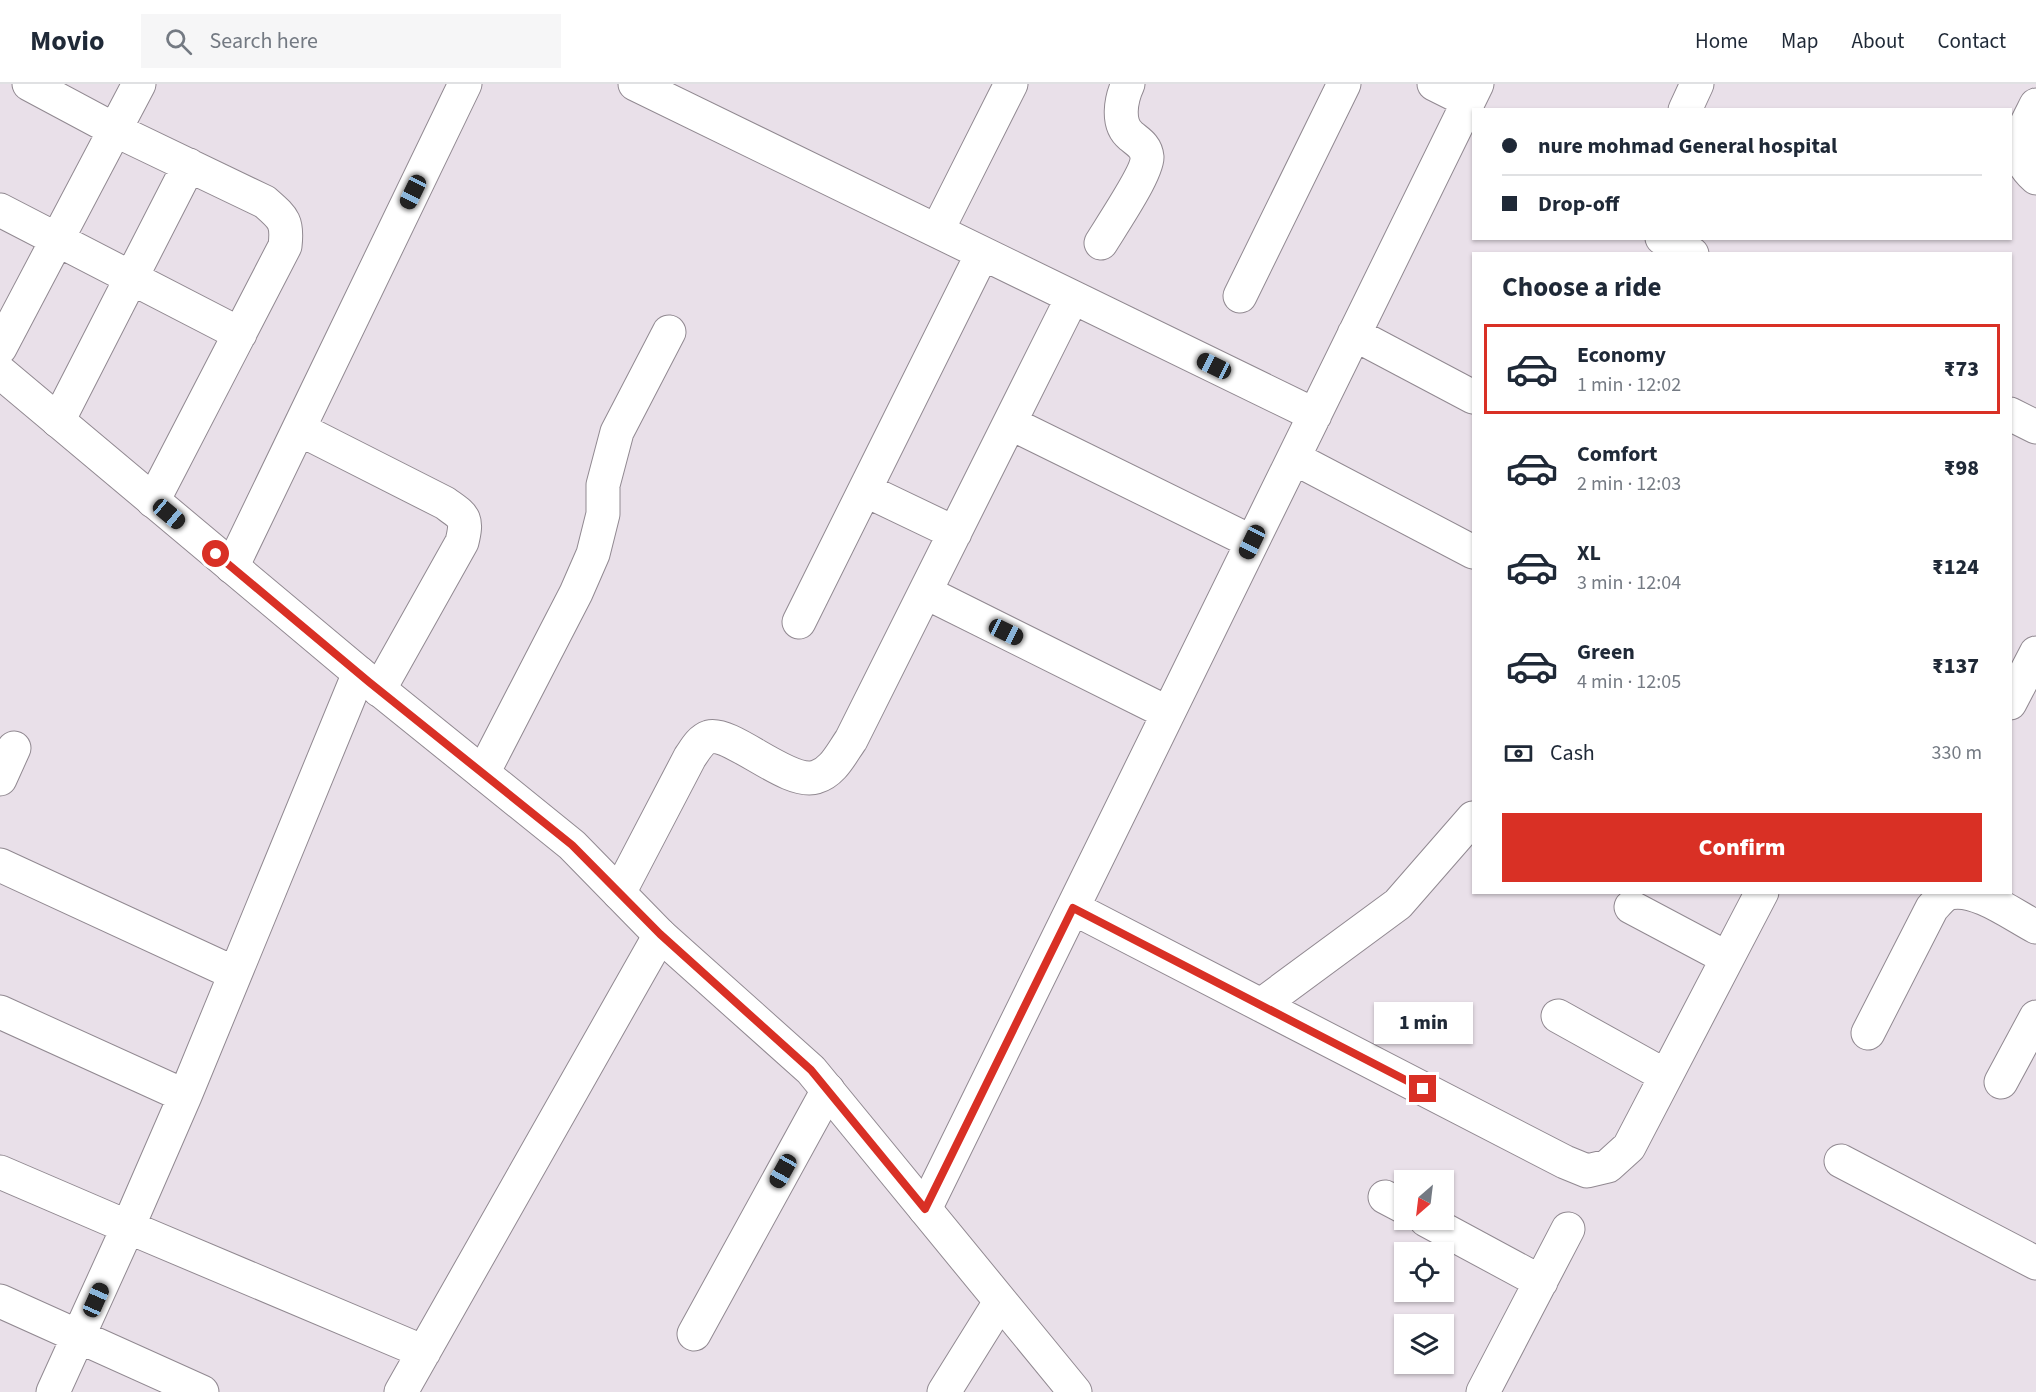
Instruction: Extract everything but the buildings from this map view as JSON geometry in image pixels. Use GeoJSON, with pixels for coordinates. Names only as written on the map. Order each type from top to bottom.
{"type":"FeatureCollection","features":[{"type":"Feature","properties":{"kind":"street"},"geometry":{"type":"LineString","coordinates":[[29,84],[115,130],[265,202],[282,216],[287,228],[285,246],[153,501]]}},
{"type":"Feature","properties":{"kind":"street"},"geometry":{"type":"LineString","coordinates":[[0,348],[139,84]]}},
{"type":"Feature","properties":{"kind":"street"},"geometry":{"type":"LineString","coordinates":[[232,567],[465,84]]}},
{"type":"Feature","properties":{"kind":"street"},"geometry":{"type":"LineString","coordinates":[[635,84],[1315,415]]}},
{"type":"Feature","properties":{"kind":"street"},"geometry":{"type":"LineString","coordinates":[[936,231],[1011,84]]}},
{"type":"Feature","properties":{"kind":"street"},"geometry":{"type":"LineString","coordinates":[[1101,243],[1143,172],[1147,158],[1141,143],[1128,135],[1121,117],[1124,93],[1128,84]]}},
{"type":"Feature","properties":{"kind":"street"},"geometry":{"type":"LineString","coordinates":[[1240,296],[1344,84]]}},
{"type":"Feature","properties":{"kind":"street"},"geometry":{"type":"LineString","coordinates":[[925,1209],[1354,334],[1463,138],[1473,93],[1434,84]]}},
{"type":"Feature","properties":{"kind":"street"},"geometry":{"type":"LineString","coordinates":[[1686,108],[1697,84]]}},
{"type":"Feature","properties":{"kind":"street"},"geometry":{"type":"LineString","coordinates":[[2036,105],[2019,139],[2020,156],[2027,171],[2036,178]]}},
{"type":"Feature","properties":{"kind":"street"},"geometry":{"type":"LineString","coordinates":[[58,422],[189,165]]}},
{"type":"Feature","properties":{"kind":"street"},"geometry":{"type":"LineString","coordinates":[[0,210],[240,334]]}},
{"type":"Feature","properties":{"kind":"street"},"geometry":{"type":"LineString","coordinates":[[1666,240],[1688,252]]}},
{"type":"Feature","properties":{"kind":"street"},"geometry":{"type":"LineString","coordinates":[[799,622],[982,254]]}},
{"type":"Feature","properties":{"kind":"street"},"geometry":{"type":"LineString","coordinates":[[619,893],[690,757],[698,744],[709,737],[723,739],[795,776],[815,778],[831,769],[850,740],[1072,298]]}},
{"type":"Feature","properties":{"kind":"street"},"geometry":{"type":"LineString","coordinates":[[483,773],[576,592],[593,554],[603,514],[603,485],[617,432],[669,332]]}},
{"type":"Feature","properties":{"kind":"street"},"geometry":{"type":"LineString","coordinates":[[1354,334],[1472,396]]}},
{"type":"Feature","properties":{"kind":"street"},"geometry":{"type":"LineString","coordinates":[[0,372],[369,682],[572,845],[660,934],[811,1070],[1075,1392]]}},
{"type":"Feature","properties":{"kind":"street"},"geometry":{"type":"LineString","coordinates":[[2012,415],[2036,427]]}},
{"type":"Feature","properties":{"kind":"street"},"geometry":{"type":"LineString","coordinates":[[1010,423],[1252,542]]}},
{"type":"Feature","properties":{"kind":"street"},"geometry":{"type":"LineString","coordinates":[[53,1392],[80,1337],[185,1096],[234,973],[369,682],[462,542],[466,526],[462,515],[445,503],[299,429]]}},
{"type":"Feature","properties":{"kind":"street"},"geometry":{"type":"LineString","coordinates":[[1294,458],[1472,551]]}},
{"type":"Feature","properties":{"kind":"street"},"geometry":{"type":"LineString","coordinates":[[865,490],[954,533]]}},
{"type":"Feature","properties":{"kind":"street"},"geometry":{"type":"LineString","coordinates":[[925,592],[1168,713]]}},
{"type":"Feature","properties":{"kind":"street"},"geometry":{"type":"LineString","coordinates":[[2012,696],[2036,653]]}},
{"type":"Feature","properties":{"kind":"street"},"geometry":{"type":"LineString","coordinates":[[0,779],[14,748]]}},
{"type":"Feature","properties":{"kind":"street"},"geometry":{"type":"LineString","coordinates":[[1261,1005],[1398,904],[1472,819]]}},
{"type":"Feature","properties":{"kind":"street"},"geometry":{"type":"LineString","coordinates":[[0,865],[234,973]]}},
{"type":"Feature","properties":{"kind":"street"},"geometry":{"type":"LineString","coordinates":[[1073,908],[1564,1162],[1587,1171],[1608,1166],[1629,1147],[1761,894]]}},
{"type":"Feature","properties":{"kind":"street"},"geometry":{"type":"LineString","coordinates":[[1868,1033],[1932,908],[1947,894]]}},
{"type":"Feature","properties":{"kind":"street"},"geometry":{"type":"LineString","coordinates":[[1970,894],[1979,896],[2036,927]]}},
{"type":"Feature","properties":{"kind":"street"},"geometry":{"type":"LineString","coordinates":[[1631,907],[1727,958]]}},
{"type":"Feature","properties":{"kind":"street"},"geometry":{"type":"LineString","coordinates":[[401,1392],[660,934]]}},
{"type":"Feature","properties":{"kind":"street"},"geometry":{"type":"LineString","coordinates":[[0,1012],[185,1096]]}},
{"type":"Feature","properties":{"kind":"street"},"geometry":{"type":"LineString","coordinates":[[1558,1016],[1666,1076]]}},
{"type":"Feature","properties":{"kind":"street"},"geometry":{"type":"LineString","coordinates":[[2001,1082],[2036,1017]]}},
{"type":"Feature","properties":{"kind":"street"},"geometry":{"type":"LineString","coordinates":[[694,1334],[828,1089]]}},
{"type":"Feature","properties":{"kind":"street"},"geometry":{"type":"LineString","coordinates":[[1841,1161],[2036,1263]]}},
{"type":"Feature","properties":{"kind":"street"},"geometry":{"type":"LineString","coordinates":[[0,1172],[424,1352]]}},
{"type":"Feature","properties":{"kind":"street"},"geometry":{"type":"LineString","coordinates":[[1483,1392],[1568,1229]]}},
{"type":"Feature","properties":{"kind":"street"},"geometry":{"type":"LineString","coordinates":[[1445,1230],[1541,1282]]}},
{"type":"Feature","properties":{"kind":"street"},"geometry":{"type":"LineString","coordinates":[[0,1301],[202,1392]]}},
{"type":"Feature","properties":{"kind":"street"},"geometry":{"type":"LineString","coordinates":[[944,1392],[1000,1302]]}},
{"type":"Feature","properties":{"kind":"route"},"geometry":{"type":"LineString","coordinates":[[216,554],[369,682],[572,845],[660,934],[811,1070],[925,1209],[1073,908],[1423,1089]]}}]}
